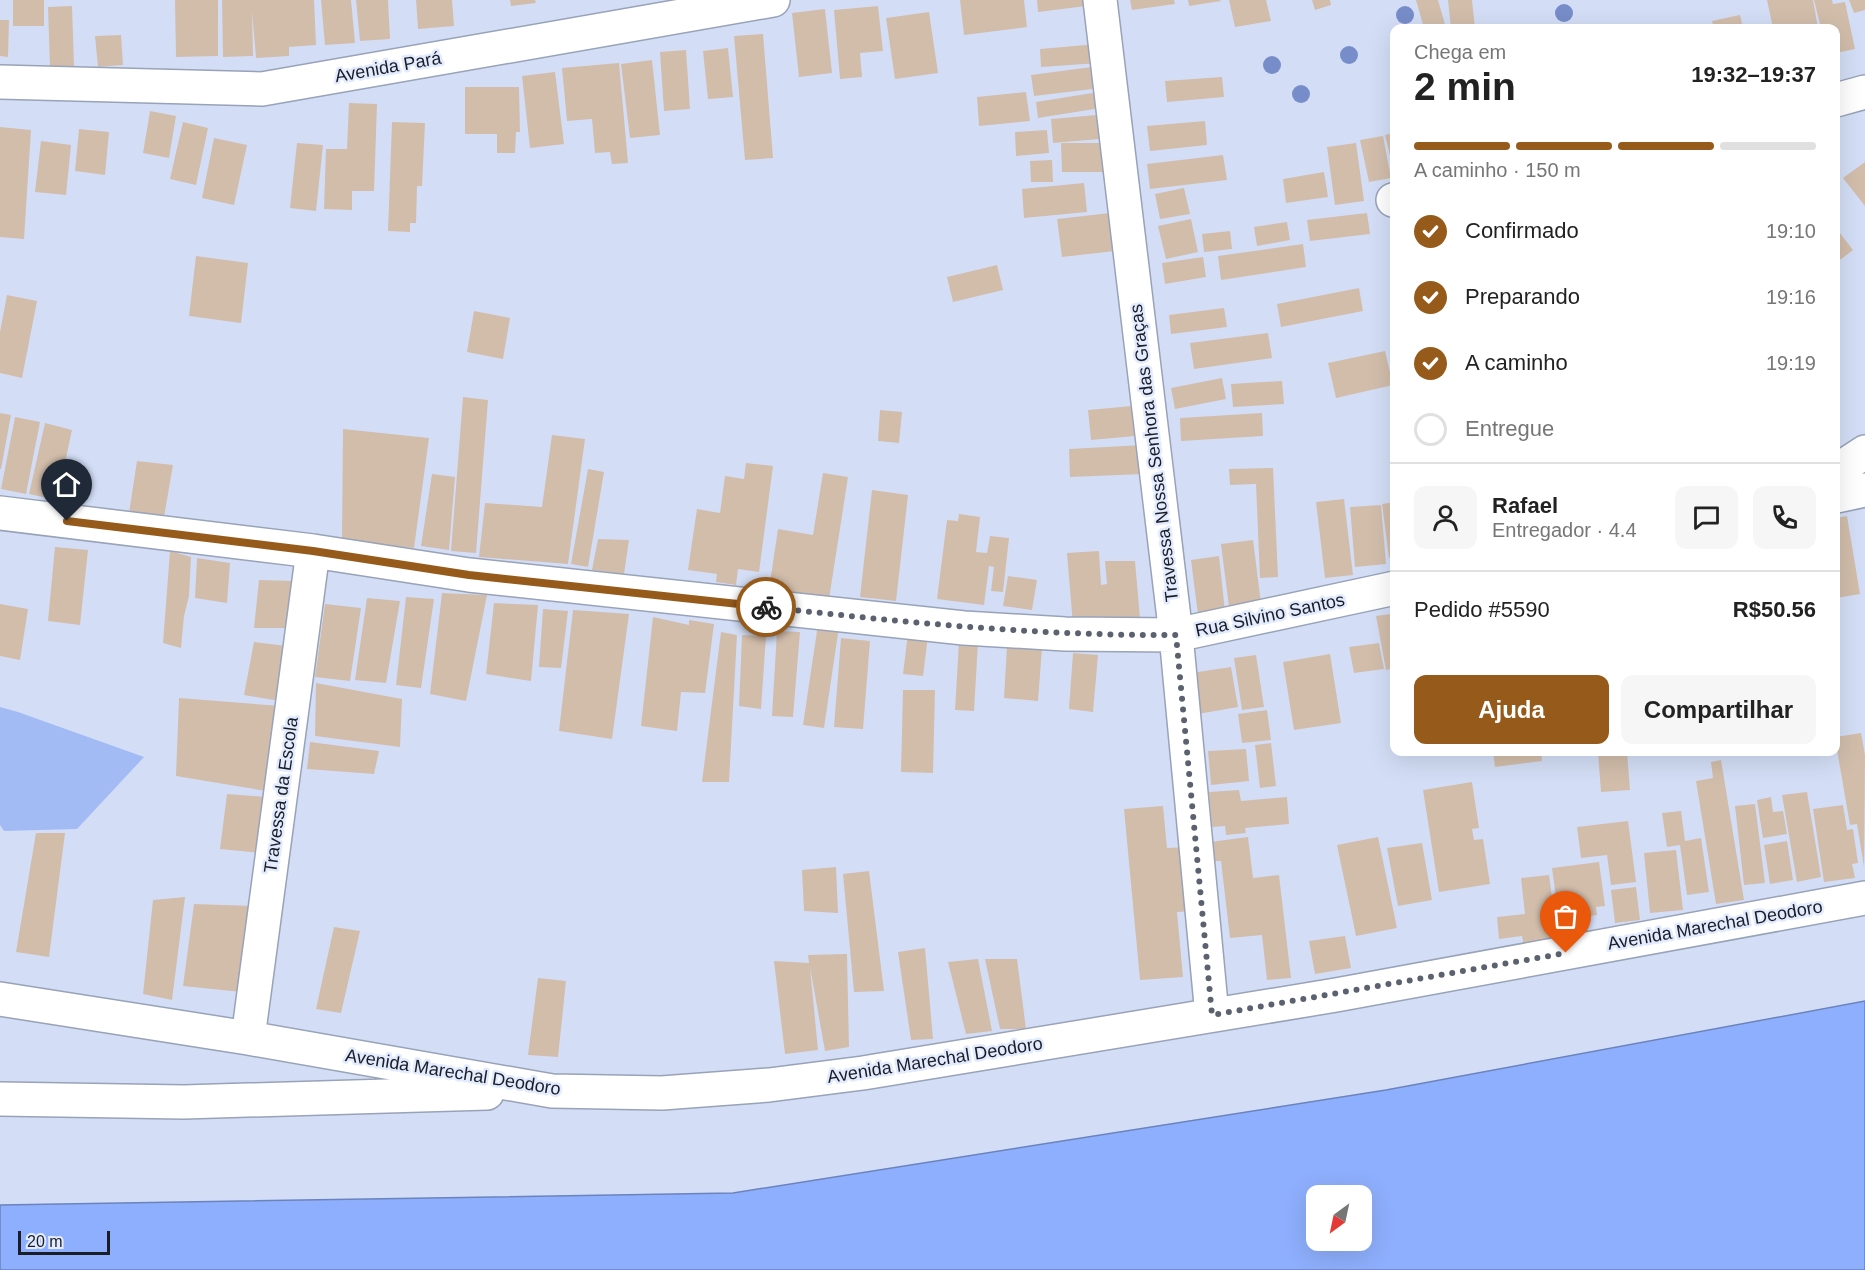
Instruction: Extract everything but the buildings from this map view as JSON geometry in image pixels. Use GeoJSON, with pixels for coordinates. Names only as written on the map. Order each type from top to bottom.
{"type":"FeatureCollection","features":[{"type":"Feature","properties":{"kind":"street","name":"Avenida Pará"},"geometry":{"type":"LineString","coordinates":[[0,82],[262,89],[773,0]]}},
{"type":"Feature","properties":{"kind":"street","name":"Travessa Nossa Senhora das Graças"},"geometry":{"type":"LineString","coordinates":[[1100,0],[1176,635],[1212,1015]]}},
{"type":"Feature","properties":{"kind":"street"},"geometry":{"type":"LineString","coordinates":[[1840,99],[1865,92]]}},
{"type":"Feature","properties":{"kind":"street"},"geometry":{"type":"LineString","coordinates":[[1840,469],[1865,453]]}},
{"type":"Feature","properties":{"kind":"street"},"geometry":{"type":"LineString","coordinates":[[1840,495],[1865,490]]}},
{"type":"Feature","properties":{"kind":"street","name":"Rua Silvino Santos"},"geometry":{"type":"LineString","coordinates":[[0,513],[313,551],[469,575],[964,628],[1095,635],[1176,635],[1390,589]]}},
{"type":"Feature","properties":{"kind":"street","name":"Travessa da Escola"},"geometry":{"type":"LineString","coordinates":[[248,1038],[313,551]]}},
{"type":"Feature","properties":{"kind":"street","name":"Avenida Marechal Deodoro"},"geometry":{"type":"LineString","coordinates":[[0,999],[248,1038],[552,1090],[662,1093],[769,1085],[863,1073],[1348,993],[1865,898]]}},
{"type":"Feature","properties":{"kind":"street"},"geometry":{"type":"LineString","coordinates":[[0,1099],[262,1101],[552,1090]]}},
{"type":"Feature","properties":{"kind":"shaded area"},"geometry":{"type":"Polygon","coordinates":[[[0,707],[144,757],[77,829],[4,831],[0,825],[0,707]]]}},
{"type":"Feature","properties":{"kind":"shaded area"},"geometry":{"type":"Polygon","coordinates":[[[1865,1001],[1865,1270],[0,1270],[0,1205],[733,1193],[1386,1090],[1865,1001]]]}},
{"type":"Feature","properties":{"kind":"way so far"},"geometry":{"type":"LineString","coordinates":[[766,607],[964,628],[1065,634],[1176,635],[1212,1015],[1566,953]]}},
{"type":"Feature","properties":{"kind":"route"},"geometry":{"type":"LineString","coordinates":[[67,521],[313,551],[469,575],[766,607]]}}]}
